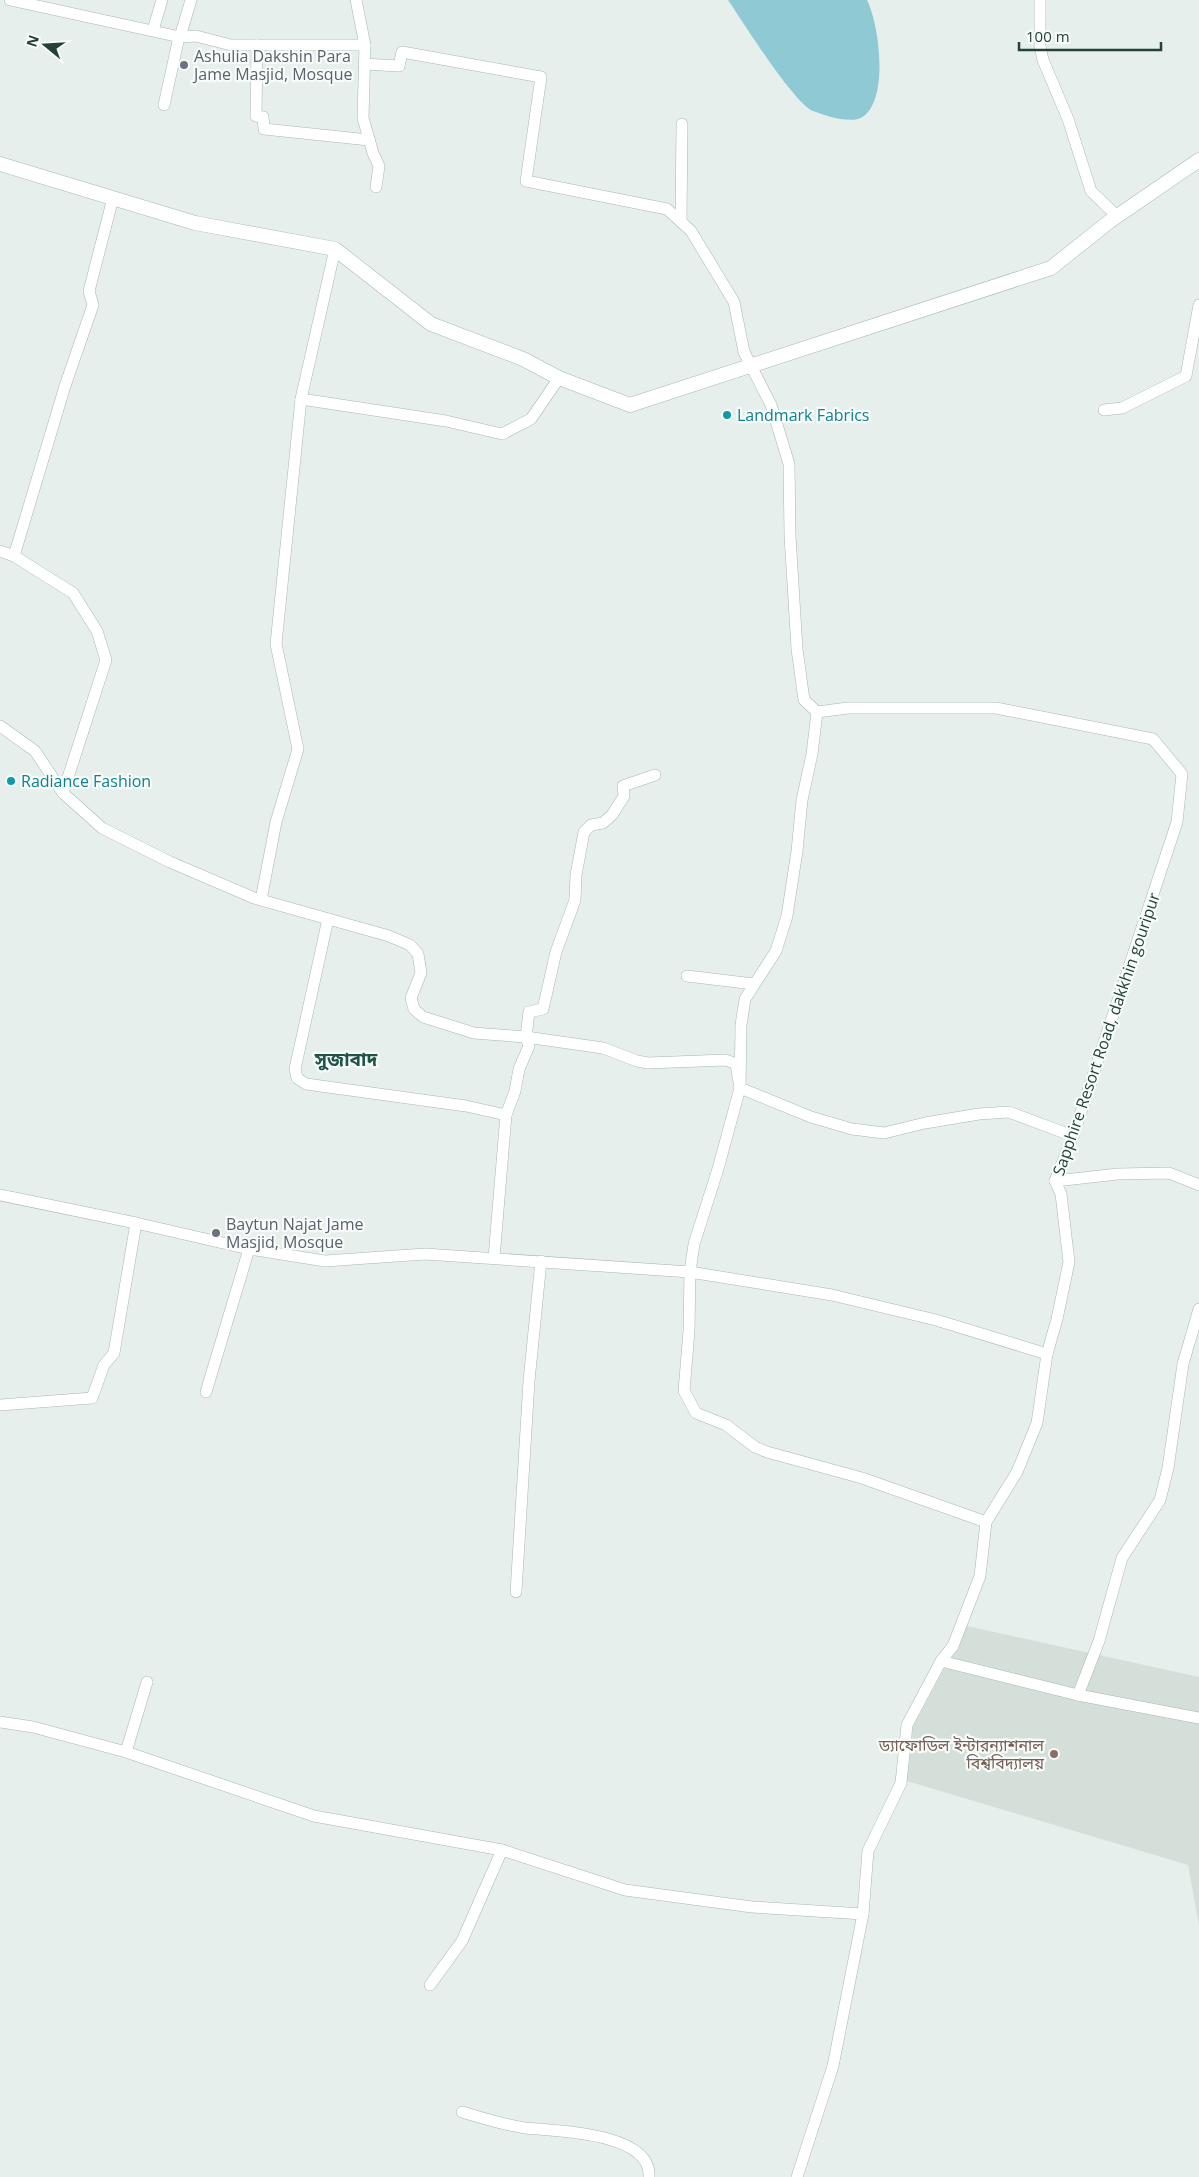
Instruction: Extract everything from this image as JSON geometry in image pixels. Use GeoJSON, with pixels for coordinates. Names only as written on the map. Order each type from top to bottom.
{"type":"FeatureCollection","features":[{"type":"Feature","properties":{"kind":"street"},"geometry":{"type":"LineString","coordinates":[[10,0],[179,37],[196,36],[231,45],[365,45]]}},
{"type":"Feature","properties":{"kind":"street"},"geometry":{"type":"LineString","coordinates":[[153,30],[162,0]]}},
{"type":"Feature","properties":{"kind":"street"},"geometry":{"type":"LineString","coordinates":[[164,105],[179,37],[191,0]]}},
{"type":"Feature","properties":{"kind":"street"},"geometry":{"type":"LineString","coordinates":[[356,0],[365,45],[363,118],[379,166],[376,186]]}},
{"type":"Feature","properties":{"kind":"street"},"geometry":{"type":"LineString","coordinates":[[1040,0],[1040,46],[1044,60],[1068,119],[1091,190],[1117,216]]}},
{"type":"Feature","properties":{"kind":"street"},"geometry":{"type":"LineString","coordinates":[[257,46],[256,116],[264,117],[264,129],[369,140]]}},
{"type":"Feature","properties":{"kind":"street"},"geometry":{"type":"LineString","coordinates":[[364,64],[399,66],[402,52],[541,77],[526,181],[667,209],[691,230],[734,302],[744,352],[771,405],[789,464],[790,536],[797,649],[804,700],[817,712],[812,754],[802,800],[797,851],[787,916],[776,951],[745,999],[741,1025],[740,1088],[718,1169],[694,1244],[690,1272],[689,1331],[684,1391],[696,1413],[726,1425],[755,1447],[862,1478],[986,1522]]}},
{"type":"Feature","properties":{"kind":"street"},"geometry":{"type":"LineString","coordinates":[[681,222],[682,124]]}},
{"type":"Feature","properties":{"kind":"street"},"geometry":{"type":"LineString","coordinates":[[0,164],[195,223],[335,249],[431,324],[523,359],[559,378],[630,405],[1051,268],[1117,216],[1199,160]]}},
{"type":"Feature","properties":{"kind":"street"},"geometry":{"type":"LineString","coordinates":[[14,556],[65,386],[93,305],[89,292],[113,198]]}},
{"type":"Feature","properties":{"kind":"street"},"geometry":{"type":"LineString","coordinates":[[261,900],[276,822],[298,749],[276,644],[301,399],[335,249]]}},
{"type":"Feature","properties":{"kind":"street"},"geometry":{"type":"LineString","coordinates":[[1104,410],[1122,408],[1186,376],[1199,305]]}},
{"type":"Feature","properties":{"kind":"street"},"geometry":{"type":"LineString","coordinates":[[301,399],[446,421],[502,434],[531,419],[559,378]]}},
{"type":"Feature","properties":{"kind":"street"},"geometry":{"type":"LineString","coordinates":[[0,551],[14,556],[72,593],[97,631],[106,660],[63,793]]}},
{"type":"Feature","properties":{"kind":"street","name":"Sapphire Resort Road, dakkhin gouripur"},"geometry":{"type":"LineString","coordinates":[[797,2177],[834,2066],[863,1914],[868,1851],[901,1782],[907,1725],[941,1661],[953,1646],[980,1576],[986,1522],[1017,1472],[1037,1423],[1047,1354],[1070,1262],[1061,1194],[1055,1181],[1073,1136],[1124,977],[1177,822],[1182,774],[1153,739],[996,708],[848,708],[817,712]]}},
{"type":"Feature","properties":{"kind":"street"},"geometry":{"type":"LineString","coordinates":[[0,726],[35,751],[63,793],[102,828],[170,862],[261,900],[389,936],[410,944],[418,954],[421,973],[411,998],[414,1009],[423,1017],[474,1033],[526,1037],[603,1048],[637,1061],[648,1063],[726,1060],[736,1064],[740,1088]]}},
{"type":"Feature","properties":{"kind":"street"},"geometry":{"type":"LineString","coordinates":[[494,1258],[506,1115],[516,1091],[519,1069],[527,1055],[529,1046],[526,1037],[529,1012],[543,1009],[556,952],[575,900],[576,875],[584,832],[591,825],[603,823],[612,815],[624,796],[623,786],[655,775]]}},
{"type":"Feature","properties":{"kind":"street"},"geometry":{"type":"LineString","coordinates":[[328,919],[295,1069],[299,1082],[466,1106],[506,1115]]}},
{"type":"Feature","properties":{"kind":"street"},"geometry":{"type":"LineString","coordinates":[[687,976],[754,984]]}},
{"type":"Feature","properties":{"kind":"street"},"geometry":{"type":"LineString","coordinates":[[740,1088],[811,1117],[852,1129],[884,1133],[925,1123],[979,1114],[1009,1112],[1073,1136]]}},
{"type":"Feature","properties":{"kind":"street"},"geometry":{"type":"LineString","coordinates":[[1055,1181],[1118,1174],[1168,1173],[1199,1185]]}},
{"type":"Feature","properties":{"kind":"street"},"geometry":{"type":"LineString","coordinates":[[0,1195],[136,1222],[249,1249],[325,1261],[425,1254],[690,1272],[832,1296],[936,1320],[1047,1354]]}},
{"type":"Feature","properties":{"kind":"street"},"geometry":{"type":"LineString","coordinates":[[0,1405],[92,1398],[104,1365],[114,1353],[136,1222]]}},
{"type":"Feature","properties":{"kind":"street"},"geometry":{"type":"LineString","coordinates":[[206,1392],[249,1249]]}},
{"type":"Feature","properties":{"kind":"street"},"geometry":{"type":"LineString","coordinates":[[516,1592],[529,1380],[541,1261]]}},
{"type":"Feature","properties":{"kind":"street"},"geometry":{"type":"LineString","coordinates":[[1078,1695],[1099,1642],[1122,1558],[1160,1500],[1168,1468],[1183,1364],[1199,1309]]}},
{"type":"Feature","properties":{"kind":"street"},"geometry":{"type":"LineString","coordinates":[[941,1661],[1078,1695],[1199,1718]]}},
{"type":"Feature","properties":{"kind":"street"},"geometry":{"type":"LineString","coordinates":[[126,1752],[147,1682]]}},
{"type":"Feature","properties":{"kind":"street"},"geometry":{"type":"LineString","coordinates":[[0,1722],[33,1727],[126,1752],[314,1816],[502,1850],[625,1890],[752,1907],[863,1914]]}},
{"type":"Feature","properties":{"kind":"street"},"geometry":{"type":"LineString","coordinates":[[430,1985],[462,1941],[502,1850]]}},
{"type":"Feature","properties":{"kind":"street"},"geometry":{"type":"LineString","coordinates":[[462,2112],[524,2128],[563,2129],[590,2134],[623,2145],[642,2156],[648,2166],[649,2177]]}},
{"type":"Feature","properties":{"kind":"shaded area","name":"ড্যাফোডিল ইন্টারন্যাশনাল বিশ্ববিদ্যালয়"},"geometry":{"type":"Polygon","coordinates":[[[967,1626],[1199,1677],[1199,1926],[1188,1865],[907,1781],[913,1727],[967,1626]]]}},
{"type":"Feature","properties":{"kind":"water"},"geometry":{"type":"Polygon","coordinates":[[[728,0],[867,0],[875,25],[879,60],[877,93],[872,106],[859,119],[846,120],[818,113],[804,105],[781,78],[728,0]]]}},
{"type":"Feature","properties":{"kind":"place","name":"Ashulia Dakshin Para Jame Masjid, Mosque"},"geometry":{"type":"Point","coordinates":[184,65]}},
{"type":"Feature","properties":{"kind":"place","name":"Landmark Fabrics"},"geometry":{"type":"Point","coordinates":[727,415]}},
{"type":"Feature","properties":{"kind":"place","name":"Radiance Fashion"},"geometry":{"type":"Point","coordinates":[11,781]}},
{"type":"Feature","properties":{"kind":"place","name":"Baytun Najat Jame Masjid, Mosque"},"geometry":{"type":"Point","coordinates":[216,1233]}},
{"type":"Feature","properties":{"kind":"place","name":"ড্যাফোডিল ইন্টারন্যাশনাল বিশ্ববিদ্যালয়"},"geometry":{"type":"Point","coordinates":[1054,1754]}},
{"type":"Feature","properties":{"kind":"district","name":"সুজাবাদ"},"geometry":{"type":"Point","coordinates":[346,1059]}}]}
